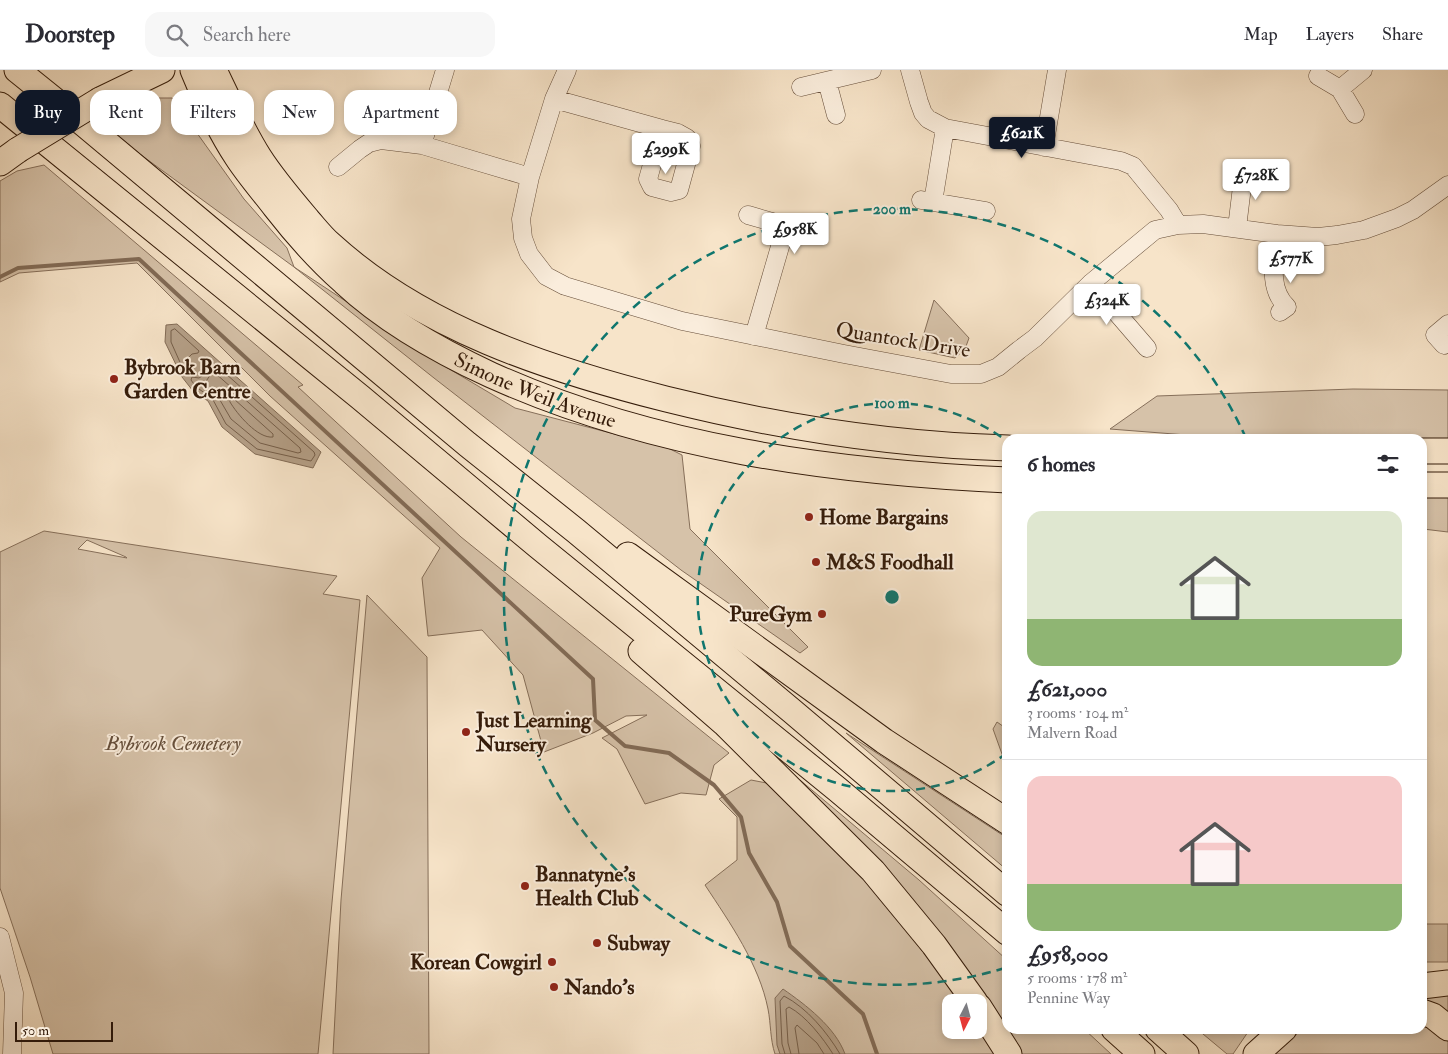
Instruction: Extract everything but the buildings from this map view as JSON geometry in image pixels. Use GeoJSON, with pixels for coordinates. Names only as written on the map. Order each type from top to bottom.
{"type":"FeatureCollection","features":[{"type":"Feature","properties":{"kind":"highway"},"geometry":{"type":"LineString","coordinates":[[17,70],[467,444],[576,531],[822,735],[1002,889]]}},
{"type":"Feature","properties":{"kind":"highway","name":"Simone Weil Avenue"},"geometry":{"type":"LineString","coordinates":[[214,70],[259,157],[290,199],[329,243],[364,272],[408,301],[450,324],[528,359],[630,390],[710,410],[784,425],[858,436],[973,447],[1002,448]]}},
{"type":"Feature","properties":{"kind":"highway"},"geometry":{"type":"LineString","coordinates":[[9,156],[100,100],[157,73],[188,82],[197,81]]}},
{"type":"Feature","properties":{"kind":"highway","name":"Simone Weil Avenue"},"geometry":{"type":"LineString","coordinates":[[197,81],[236,155],[306,245],[345,284],[379,311],[418,337],[460,361],[516,386],[580,410],[646,430],[711,446],[814,464],[962,478],[1002,480]]}},
{"type":"Feature","properties":{"kind":"highway"},"geometry":{"type":"LineString","coordinates":[[0,105],[360,397],[538,546],[837,789],[1002,928]]}},
{"type":"Feature","properties":{"kind":"highway"},"geometry":{"type":"LineString","coordinates":[[1427,451],[1448,451]]}},
{"type":"Feature","properties":{"kind":"highway"},"geometry":{"type":"LineString","coordinates":[[1427,485],[1448,485]]}},
{"type":"Feature","properties":{"kind":"highway"},"geometry":{"type":"LineString","coordinates":[[576,531],[628,555],[884,741],[1002,818]]}},
{"type":"Feature","properties":{"kind":"highway"},"geometry":{"type":"LineString","coordinates":[[538,546],[573,592],[724,723],[873,870],[934,945],[969,994]]}},
{"type":"Feature","properties":{"kind":"highway"},"geometry":{"type":"LineString","coordinates":[[1427,985],[1448,983]]}},
{"type":"Feature","properties":{"kind":"highway"},"geometry":{"type":"LineString","coordinates":[[1427,1014],[1448,1028]]}},
{"type":"Feature","properties":{"kind":"highway"},"geometry":{"type":"LineString","coordinates":[[988,1021],[1009,1054]]}},
{"type":"Feature","properties":{"kind":"highway"},"geometry":{"type":"LineString","coordinates":[[1120,1034],[1142,1054]]}},
{"type":"Feature","properties":{"kind":"highway"},"geometry":{"type":"LineString","coordinates":[[1164,1034],[1186,1054]]}},
{"type":"Feature","properties":{"kind":"highway"},"geometry":{"type":"LineString","coordinates":[[1256,1054],[1278,1034]]}},
{"type":"Feature","properties":{"kind":"street"},"geometry":{"type":"LineString","coordinates":[[422,146],[445,70]]}},
{"type":"Feature","properties":{"kind":"street","name":"Quantock Drive"},"geometry":{"type":"LineString","coordinates":[[567,70],[554,99],[530,177],[521,219],[523,238],[529,254],[546,276],[565,286],[682,321],[952,374],[981,374],[998,367],[1091,283],[1155,230],[1178,225],[1202,224],[1277,234],[1318,237],[1364,230],[1413,210],[1448,185]]}},
{"type":"Feature","properties":{"kind":"street"},"geometry":{"type":"LineString","coordinates":[[801,87],[872,70]]}},
{"type":"Feature","properties":{"kind":"street"},"geometry":{"type":"LineString","coordinates":[[910,70],[918,102],[928,120],[946,128],[1121,161],[1133,166],[1169,210],[1178,225]]}},
{"type":"Feature","properties":{"kind":"street"},"geometry":{"type":"LineString","coordinates":[[1044,147],[1057,70]]}},
{"type":"Feature","properties":{"kind":"street"},"geometry":{"type":"LineString","coordinates":[[1340,89],[1363,70]]}},
{"type":"Feature","properties":{"kind":"street"},"geometry":{"type":"LineString","coordinates":[[1318,76],[1340,89],[1355,114]]}},
{"type":"Feature","properties":{"kind":"street"},"geometry":{"type":"LineString","coordinates":[[827,81],[836,115]]}},
{"type":"Feature","properties":{"kind":"street"},"geometry":{"type":"LineString","coordinates":[[554,99],[662,129]]}},
{"type":"Feature","properties":{"kind":"street"},"geometry":{"type":"LineString","coordinates":[[946,128],[927,201],[986,211]]}},
{"type":"Feature","properties":{"kind":"street"},"geometry":{"type":"LineString","coordinates":[[338,167],[369,143],[381,140],[422,146],[530,177]]}},
{"type":"Feature","properties":{"kind":"street"},"geometry":{"type":"LineString","coordinates":[[1237,228],[1244,170]]}},
{"type":"Feature","properties":{"kind":"street"},"geometry":{"type":"LineString","coordinates":[[748,215],[786,226],[754,336]]}},
{"type":"Feature","properties":{"kind":"street"},"geometry":{"type":"LineString","coordinates":[[1277,234],[1274,282],[1276,295],[1288,306]]}},
{"type":"Feature","properties":{"kind":"street"},"geometry":{"type":"LineString","coordinates":[[1091,283],[1147,348]]}},
{"type":"Feature","properties":{"kind":"street"},"geometry":{"type":"LineString","coordinates":[[1444,345],[1435,335],[1448,324]]}},
{"type":"Feature","properties":{"kind":"street"},"geometry":{"type":"LineString","coordinates":[[0,937],[12,1054]]}},
{"type":"Feature","properties":{"kind":"green space"},"geometry":{"type":"Polygon","coordinates":[[[161,98],[171,98],[171,135],[198,135],[244,199],[287,248],[294,267],[114,135],[161,135],[161,98]]]}},
{"type":"Feature","properties":{"kind":"green space"},"geometry":{"type":"Polygon","coordinates":[[[44,165],[303,385],[298,387],[461,537],[729,753],[714,765],[706,795],[681,793],[645,804],[617,749],[602,738],[647,715],[626,716],[593,733],[544,752],[523,675],[482,630],[428,636],[422,578],[440,548],[270,396],[137,263],[19,273],[0,282],[0,181],[17,171],[44,165]]]}},
{"type":"Feature","properties":{"kind":"green space"},"geometry":{"type":"Polygon","coordinates":[[[294,267],[441,364],[515,408],[668,448],[682,455],[690,529],[808,647],[800,653],[681,570],[294,267]]]}},
{"type":"Feature","properties":{"kind":"green space"},"geometry":{"type":"Polygon","coordinates":[[[934,300],[969,338],[965,349],[955,358],[919,350],[934,300]]]}},
{"type":"Feature","properties":{"kind":"green space"},"geometry":{"type":"Polygon","coordinates":[[[1353,389],[1448,390],[1448,441],[1427,439],[1427,434],[1174,434],[1110,429],[1157,396],[1353,389]]]}},
{"type":"Feature","properties":{"kind":"green space"},"geometry":{"type":"Polygon","coordinates":[[[1427,495],[1448,495],[1448,532],[1427,529],[1427,495]]]}},
{"type":"Feature","properties":{"kind":"green space","name":"Bybrook Cemetery"},"geometry":{"type":"Polygon","coordinates":[[[44,531],[337,576],[323,594],[360,600],[318,1054],[53,1054],[30,977],[0,888],[0,552],[44,531]],[[87,540],[78,549],[127,558],[87,540]]]}},
{"type":"Feature","properties":{"kind":"green space"},"geometry":{"type":"Polygon","coordinates":[[[367,595],[427,657],[429,1054],[333,1054],[341,900],[367,595]]]}},
{"type":"Feature","properties":{"kind":"green space"},"geometry":{"type":"Polygon","coordinates":[[[997,722],[1002,726],[1002,754],[993,729],[997,722]]]}},
{"type":"Feature","properties":{"kind":"green space"},"geometry":{"type":"Polygon","coordinates":[[[846,733],[1002,835],[1002,866],[846,733]]]}},
{"type":"Feature","properties":{"kind":"green space"},"geometry":{"type":"Polygon","coordinates":[[[751,780],[777,785],[864,876],[956,994],[942,994],[942,1039],[987,1039],[996,1054],[775,1054],[768,1009],[758,976],[742,944],[705,885],[737,860],[737,817],[719,799],[751,780]]]}},
{"type":"Feature","properties":{"kind":"green space"},"geometry":{"type":"Polygon","coordinates":[[[800,780],[919,880],[1002,955],[1002,1029],[988,1010],[988,994],[976,994],[881,867],[800,780]]]}},
{"type":"Feature","properties":{"kind":"green space"},"geometry":{"type":"Polygon","coordinates":[[[1427,924],[1448,924],[1448,962],[1427,962],[1427,924]]]}},
{"type":"Feature","properties":{"kind":"green space"},"geometry":{"type":"Polygon","coordinates":[[[1448,992],[1448,1014],[1427,1003],[1427,995],[1448,992]]]}},
{"type":"Feature","properties":{"kind":"green space"},"geometry":{"type":"Polygon","coordinates":[[[1427,1025],[1448,1041],[1448,1054],[1271,1054],[1297,1034],[1427,1034],[1427,1025]]]}},
{"type":"Feature","properties":{"kind":"green space"},"geometry":{"type":"Polygon","coordinates":[[[1006,1034],[1089,1034],[1111,1054],[1021,1054],[1006,1034]]]}},
{"type":"Feature","properties":{"kind":"green space"},"geometry":{"type":"Polygon","coordinates":[[[1203,1034],[1247,1034],[1233,1054],[1227,1054],[1203,1034]]]}},
{"type":"Feature","properties":{"kind":"water"},"geometry":{"type":"Polygon","coordinates":[[[177,324],[321,452],[313,468],[255,454],[222,427],[208,401],[193,391],[182,377],[165,342],[166,325],[177,324]]]}},
{"type":"Feature","properties":{"kind":"water"},"geometry":{"type":"Polygon","coordinates":[[[783,989],[819,1017],[834,1035],[845,1054],[780,1054],[777,1045],[775,998],[783,989]]]}},
{"type":"Feature","properties":{"kind":"waterway"},"geometry":{"type":"LineString","coordinates":[[0,277],[18,268],[139,259],[593,679],[595,720],[625,746],[669,753],[714,785],[741,817],[749,853],[777,902],[790,946],[863,1014],[877,1054]]}},
{"type":"Feature","properties":{"kind":"place","name":"Bybrook Barn Garden Centre"},"geometry":{"type":"Point","coordinates":[114,379]}},
{"type":"Feature","properties":{"kind":"place","name":"Home Bargains"},"geometry":{"type":"Point","coordinates":[809,517]}},
{"type":"Feature","properties":{"kind":"place","name":"M&S Foodhall"},"geometry":{"type":"Point","coordinates":[816,562]}},
{"type":"Feature","properties":{"kind":"place","name":"PureGym"},"geometry":{"type":"Point","coordinates":[822,614]}},
{"type":"Feature","properties":{"kind":"place","name":"Just Learning Nursery"},"geometry":{"type":"Point","coordinates":[466,732]}},
{"type":"Feature","properties":{"kind":"place","name":"Bannatyne's Health Club"},"geometry":{"type":"Point","coordinates":[525,886]}},
{"type":"Feature","properties":{"kind":"place","name":"Subway"},"geometry":{"type":"Point","coordinates":[597,943]}},
{"type":"Feature","properties":{"kind":"place","name":"Korean Cowgirl"},"geometry":{"type":"Point","coordinates":[552,962]}},
{"type":"Feature","properties":{"kind":"place","name":"Nando's"},"geometry":{"type":"Point","coordinates":[554,987]}}]}
